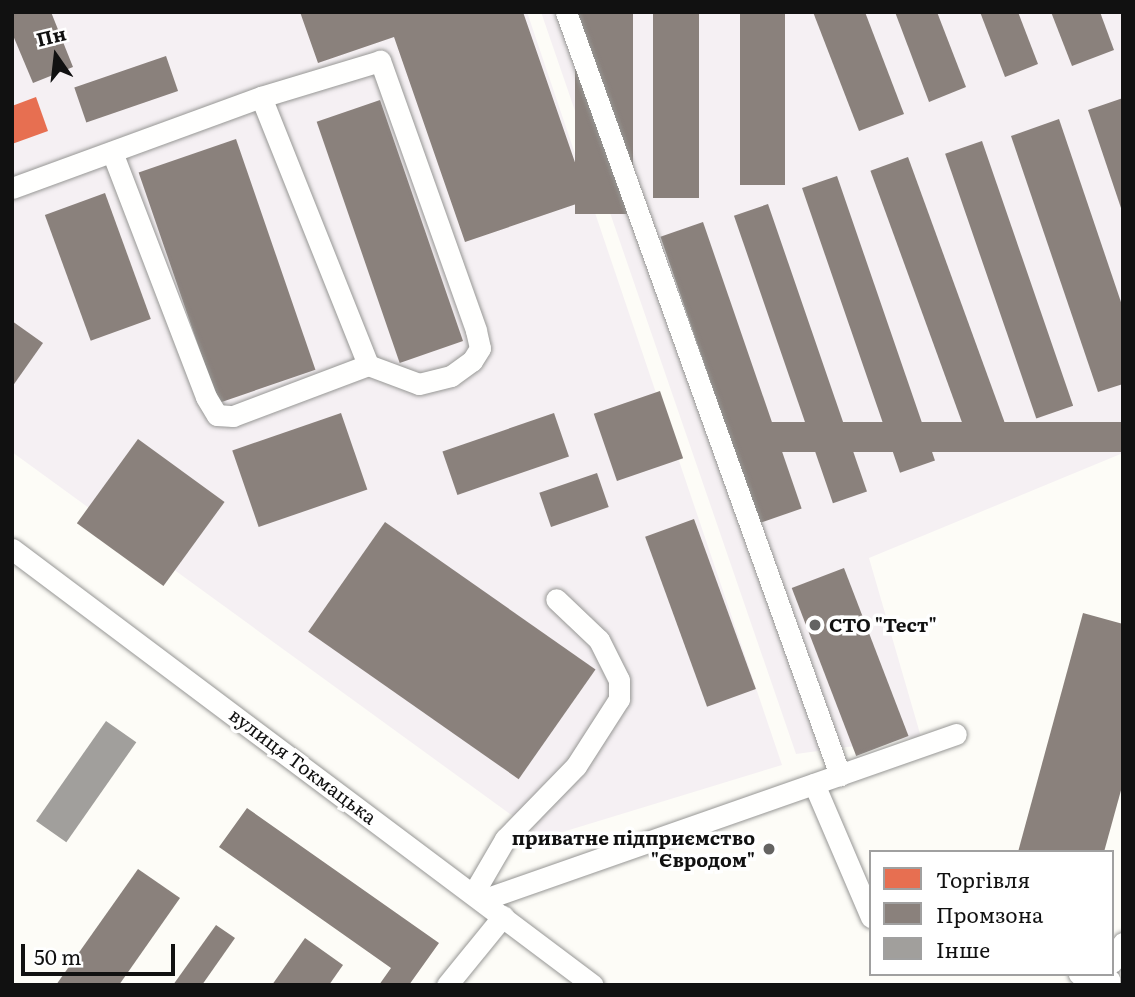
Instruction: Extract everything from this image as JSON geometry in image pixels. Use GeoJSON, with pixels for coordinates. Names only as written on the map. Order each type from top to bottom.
{"type":"FeatureCollection","features":[{"type":"Feature","properties":{"kind":"street"},"geometry":{"type":"LineString","coordinates":[[566,12],[840,775]]}},
{"type":"Feature","properties":{"kind":"street"},"geometry":{"type":"LineString","coordinates":[[12,188],[261,97],[380,61],[387,71],[480,348],[472,361],[451,376],[419,384],[368,365],[233,416],[217,415],[206,397],[112,152]]}},
{"type":"Feature","properties":{"kind":"street"},"geometry":{"type":"LineString","coordinates":[[261,97],[368,365]]}},
{"type":"Feature","properties":{"kind":"street","name":"вулиця Токмацька"},"geometry":{"type":"LineString","coordinates":[[12,549],[593,985]]}},
{"type":"Feature","properties":{"kind":"street"},"geometry":{"type":"LineString","coordinates":[[478,897],[505,839],[576,766],[619,699],[619,680],[598,640],[556,599]]}},
{"type":"Feature","properties":{"kind":"street"},"geometry":{"type":"LineString","coordinates":[[478,897],[956,734]]}},
{"type":"Feature","properties":{"kind":"street"},"geometry":{"type":"LineString","coordinates":[[814,784],[869,912]]}},
{"type":"Feature","properties":{"kind":"street"},"geometry":{"type":"LineString","coordinates":[[447,985],[503,916]]}},
{"type":"Feature","properties":{"kind":"street"},"geometry":{"type":"LineString","coordinates":[[1114,965],[1123,943]]}},
{"type":"Feature","properties":{"kind":"shaded area"},"geometry":{"type":"Polygon","coordinates":[[[12,12],[527,12],[782,765],[543,838],[12,452],[12,12]]]}},
{"type":"Feature","properties":{"kind":"shaded area"},"geometry":{"type":"Polygon","coordinates":[[[541,12],[1123,12],[1123,453],[869,558],[921,737],[796,754],[541,12]]]}},
{"type":"Feature","properties":{"kind":"building: Торгівля"},"geometry":{"type":"Polygon","coordinates":[[[36,97],[48,131],[12,144],[12,106],[36,97]]]}},
{"type":"Feature","properties":{"kind":"building: Промзона"},"geometry":{"type":"Polygon","coordinates":[[[12,12],[51,12],[73,67],[33,83],[12,33],[12,12]]]}},
{"type":"Feature","properties":{"kind":"building: Промзона"},"geometry":{"type":"Polygon","coordinates":[[[300,12],[523,12],[588,200],[465,242],[394,37],[318,63],[300,12]]]}},
{"type":"Feature","properties":{"kind":"building: Промзона"},"geometry":{"type":"Polygon","coordinates":[[[575,12],[633,12],[633,214],[575,214],[575,12]]]}},
{"type":"Feature","properties":{"kind":"building: Промзона"},"geometry":{"type":"Polygon","coordinates":[[[653,12],[699,12],[699,198],[653,198],[653,12]]]}},
{"type":"Feature","properties":{"kind":"building: Промзона"},"geometry":{"type":"Polygon","coordinates":[[[740,12],[785,12],[785,185],[740,185],[740,12]]]}},
{"type":"Feature","properties":{"kind":"building: Промзона"},"geometry":{"type":"Polygon","coordinates":[[[813,12],[865,12],[904,114],[859,131],[813,12]]]}},
{"type":"Feature","properties":{"kind":"building: Промзона"},"geometry":{"type":"Polygon","coordinates":[[[895,12],[937,12],[966,87],[929,102],[895,12]]]}},
{"type":"Feature","properties":{"kind":"building: Промзона"},"geometry":{"type":"Polygon","coordinates":[[[980,12],[1018,12],[1038,64],[1005,77],[980,12]]]}},
{"type":"Feature","properties":{"kind":"building: Промзона"},"geometry":{"type":"Polygon","coordinates":[[[1051,12],[1100,12],[1114,50],[1072,66],[1051,12]]]}},
{"type":"Feature","properties":{"kind":"building: Промзона"},"geometry":{"type":"Polygon","coordinates":[[[166,56],[178,91],[86,123],[74,88],[166,56]]]}},
{"type":"Feature","properties":{"kind":"building: Промзона"},"geometry":{"type":"Polygon","coordinates":[[[1123,98],[1123,211],[1122,211],[1088,110],[1123,98]]]}},
{"type":"Feature","properties":{"kind":"building: Промзона"},"geometry":{"type":"Polygon","coordinates":[[[380,100],[463,341],[400,363],[317,122],[380,100]]]}},
{"type":"Feature","properties":{"kind":"building: Промзона"},"geometry":{"type":"Polygon","coordinates":[[[1059,119],[1123,308],[1123,384],[1098,392],[1011,136],[1059,119]]]}},
{"type":"Feature","properties":{"kind":"building: Промзона"},"geometry":{"type":"Polygon","coordinates":[[[236,139],[315,370],[218,403],[139,173],[236,139]]]}},
{"type":"Feature","properties":{"kind":"building: Промзона"},"geometry":{"type":"Polygon","coordinates":[[[982,141],[1073,406],[1036,418],[945,154],[982,141]]]}},
{"type":"Feature","properties":{"kind":"building: Промзона"},"geometry":{"type":"Polygon","coordinates":[[[908,157],[1007,430],[970,443],[870,171],[908,157]]]}},
{"type":"Feature","properties":{"kind":"building: Промзона"},"geometry":{"type":"Polygon","coordinates":[[[837,176],[935,461],[900,473],[802,188],[837,176]]]}},
{"type":"Feature","properties":{"kind":"building: Промзона"},"geometry":{"type":"Polygon","coordinates":[[[105,193],[151,319],[91,341],[45,215],[105,193]]]}},
{"type":"Feature","properties":{"kind":"building: Промзона"},"geometry":{"type":"Polygon","coordinates":[[[768,204],[867,491],[833,503],[734,216],[768,204]]]}},
{"type":"Feature","properties":{"kind":"building: Промзона"},"geometry":{"type":"Polygon","coordinates":[[[703,222],[802,508],[759,523],[660,237],[703,222]]]}},
{"type":"Feature","properties":{"kind":"building: Промзона"},"geometry":{"type":"Polygon","coordinates":[[[12,321],[43,343],[12,387],[12,321]]]}},
{"type":"Feature","properties":{"kind":"building: Промзона"},"geometry":{"type":"Polygon","coordinates":[[[660,391],[683,458],[617,481],[594,414],[660,391]]]}},
{"type":"Feature","properties":{"kind":"building: Промзона"},"geometry":{"type":"Polygon","coordinates":[[[341,413],[367,490],[259,527],[232,450],[341,413]]]}},
{"type":"Feature","properties":{"kind":"building: Промзона"},"geometry":{"type":"Polygon","coordinates":[[[554,413],[569,456],[457,495],[442,451],[554,413]]]}},
{"type":"Feature","properties":{"kind":"building: Промзона"},"geometry":{"type":"Polygon","coordinates":[[[743,422],[1123,422],[1123,452],[743,452],[743,422]]]}},
{"type":"Feature","properties":{"kind":"building: Промзона"},"geometry":{"type":"Polygon","coordinates":[[[138,439],[225,502],[163,586],[77,523],[138,439]]]}},
{"type":"Feature","properties":{"kind":"building: Промзона"},"geometry":{"type":"Polygon","coordinates":[[[597,473],[609,507],[551,527],[539,493],[597,473]]]}},
{"type":"Feature","properties":{"kind":"building: Промзона"},"geometry":{"type":"Polygon","coordinates":[[[694,519],[756,689],[707,707],[645,537],[694,519]]]}},
{"type":"Feature","properties":{"kind":"building: Промзона"},"geometry":{"type":"Polygon","coordinates":[[[385,522],[596,669],[519,779],[308,632],[385,522]]]}},
{"type":"Feature","properties":{"kind":"building: Промзона"},"geometry":{"type":"Polygon","coordinates":[[[844,568],[909,736],[856,756],[792,588],[844,568]]]}},
{"type":"Feature","properties":{"kind":"building: Промзона"},"geometry":{"type":"Polygon","coordinates":[[[1083,613],[1123,624],[1123,783],[1105,850],[1019,850],[1083,613]]]}},
{"type":"Feature","properties":{"kind":"building: Промзона"},"geometry":{"type":"Polygon","coordinates":[[[247,808],[439,943],[409,985],[379,985],[391,968],[219,847],[247,808]]]}},
{"type":"Feature","properties":{"kind":"building: Промзона"},"geometry":{"type":"Polygon","coordinates":[[[138,869],[180,898],[119,985],[56,985],[138,869]]]}},
{"type":"Feature","properties":{"kind":"building: Промзона"},"geometry":{"type":"Polygon","coordinates":[[[216,925],[235,938],[202,985],[173,985],[216,925]]]}},
{"type":"Feature","properties":{"kind":"building: Промзона"},"geometry":{"type":"Polygon","coordinates":[[[305,938],[343,965],[329,985],[272,985],[305,938]]]}},
{"type":"Feature","properties":{"kind":"building: Інше"},"geometry":{"type":"Polygon","coordinates":[[[106,721],[136,742],[66,842],[36,821],[106,721]]]}},
{"type":"Feature","properties":{"kind":"place","name":"СТО \"Тест\""},"geometry":{"type":"Point","coordinates":[815,625]}},
{"type":"Feature","properties":{"kind":"place","name":"приватне підприємство \"Євродом\""},"geometry":{"type":"Point","coordinates":[769,849]}}]}
